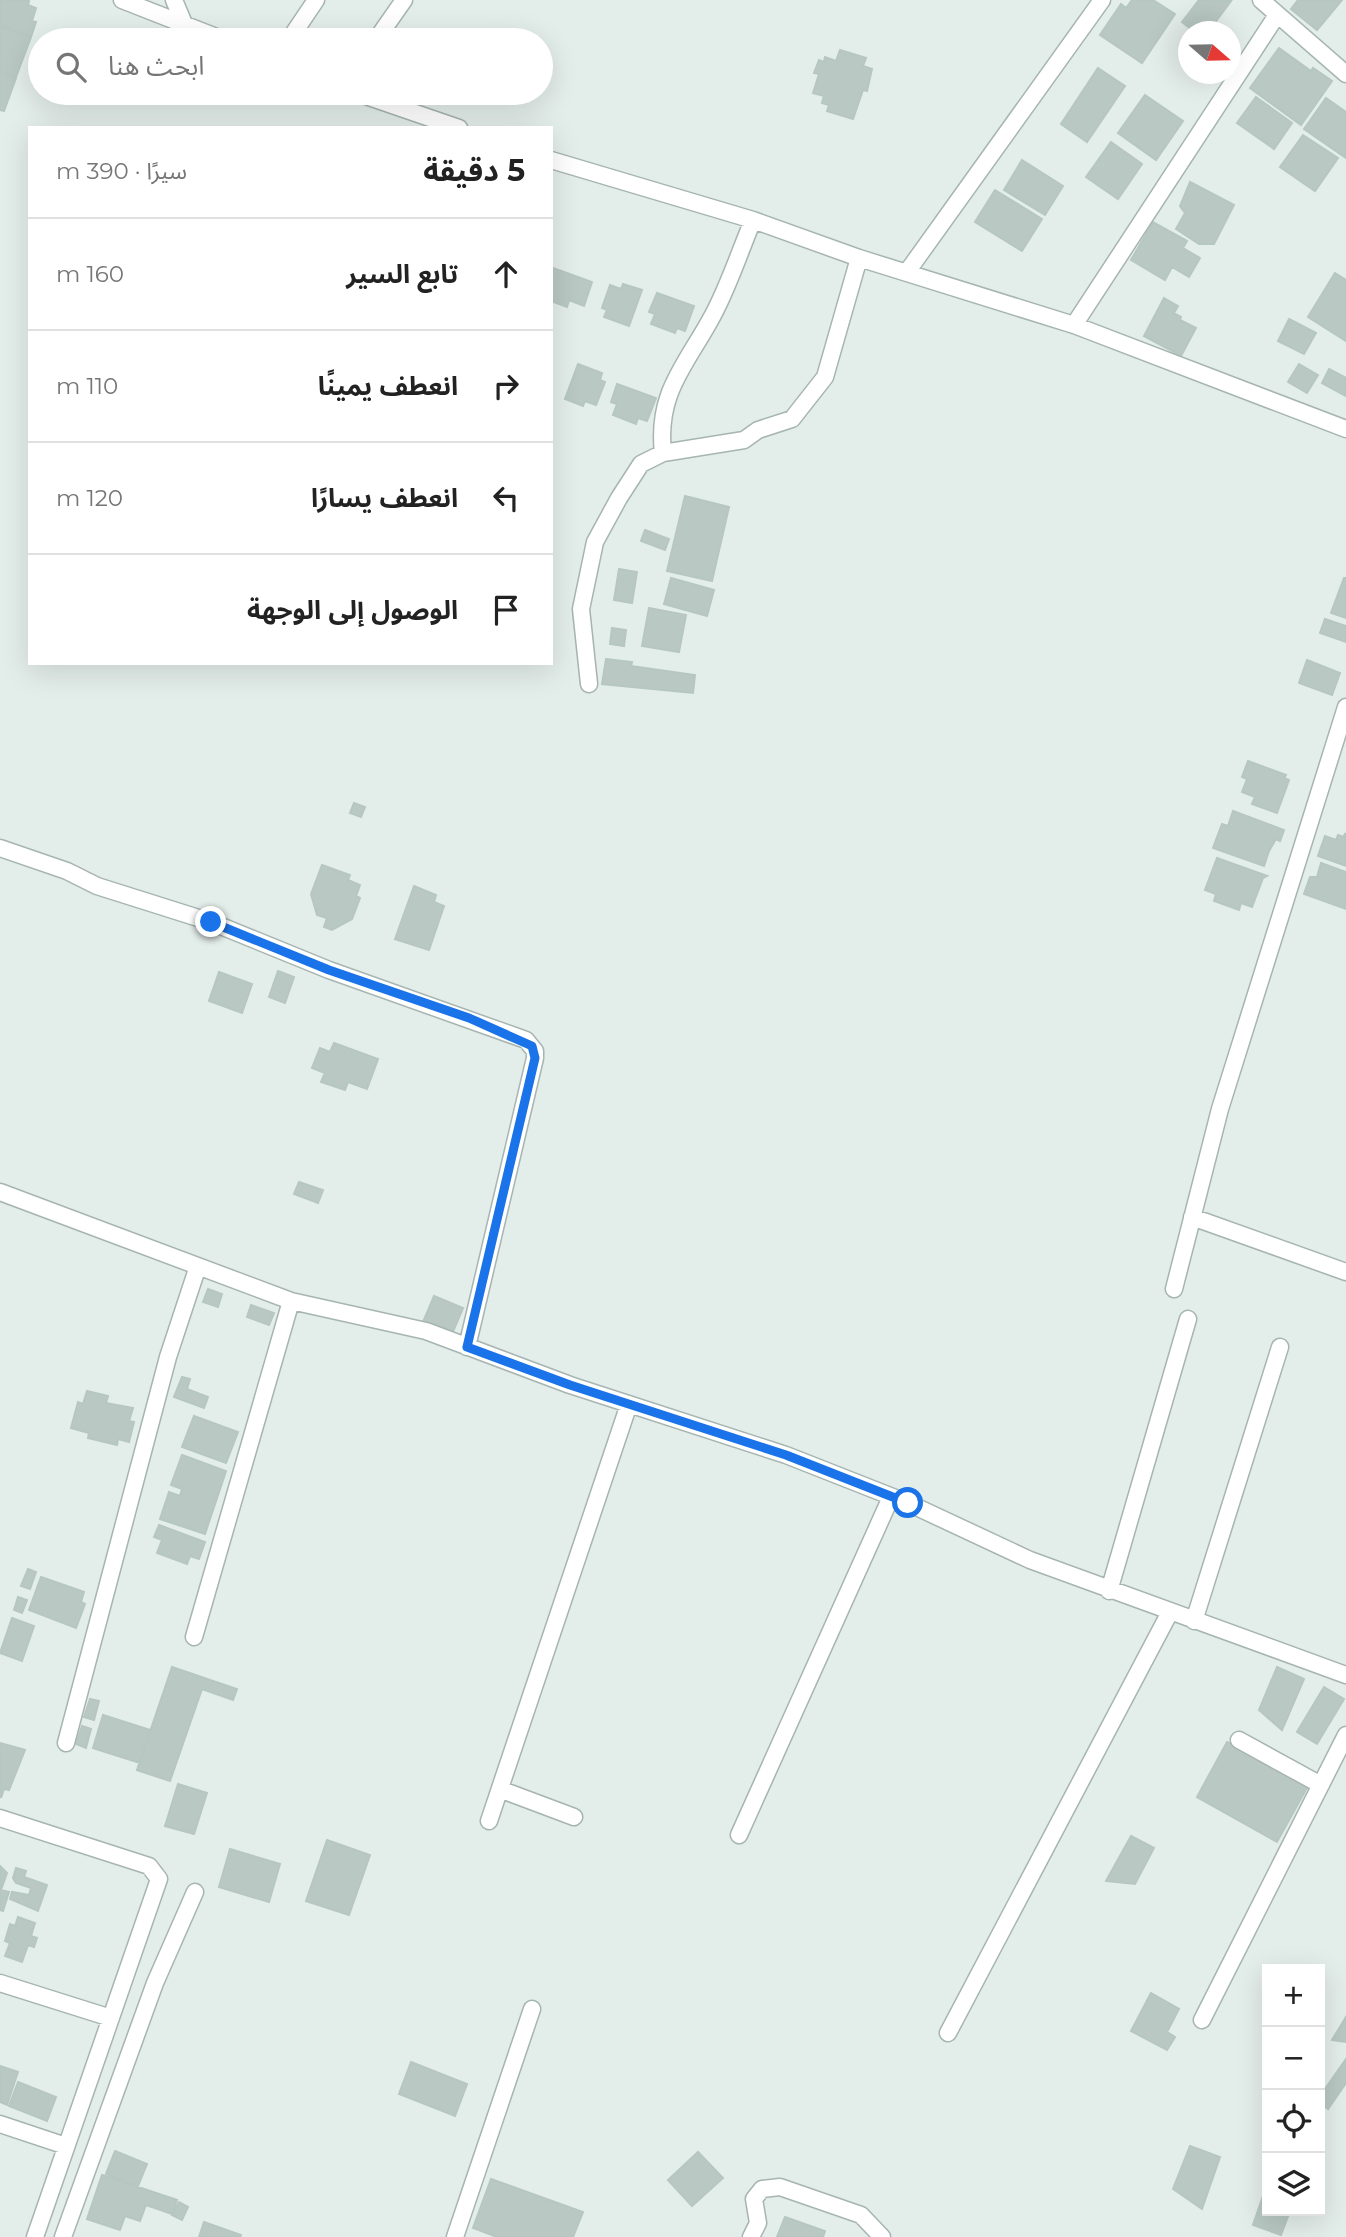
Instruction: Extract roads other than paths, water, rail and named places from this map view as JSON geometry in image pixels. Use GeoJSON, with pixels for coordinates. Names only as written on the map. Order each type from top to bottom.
{"type":"FeatureCollection","features":[{"type":"Feature","properties":{"kind":"street"},"geometry":{"type":"LineString","coordinates":[[122,0],[191,28]]}},
{"type":"Feature","properties":{"kind":"street"},"geometry":{"type":"LineString","coordinates":[[174,0],[185,26]]}},
{"type":"Feature","properties":{"kind":"street"},"geometry":{"type":"LineString","coordinates":[[297,28],[316,0]]}},
{"type":"Feature","properties":{"kind":"street"},"geometry":{"type":"LineString","coordinates":[[384,28],[404,0]]}},
{"type":"Feature","properties":{"kind":"street"},"geometry":{"type":"LineString","coordinates":[[907,272],[1102,0]]}},
{"type":"Feature","properties":{"kind":"street"},"geometry":{"type":"LineString","coordinates":[[1261,0],[1346,74]]}},
{"type":"Feature","properties":{"kind":"street"},"geometry":{"type":"LineString","coordinates":[[1074,325],[1278,15]]}},
{"type":"Feature","properties":{"kind":"street"},"geometry":{"type":"LineString","coordinates":[[392,105],[453,126]]}},
{"type":"Feature","properties":{"kind":"street"},"geometry":{"type":"LineString","coordinates":[[553,161],[753,220],[859,258],[1074,325],[1346,429]]}},
{"type":"Feature","properties":{"kind":"street"},"geometry":{"type":"LineString","coordinates":[[663,453],[660,427],[678,371],[714,314],[753,220]]}},
{"type":"Feature","properties":{"kind":"street"},"geometry":{"type":"LineString","coordinates":[[589,684],[581,609],[595,542],[641,464],[663,453],[744,440],[758,430],[777,427],[792,419],[825,377],[859,258]]}},
{"type":"Feature","properties":{"kind":"street"},"geometry":{"type":"LineString","coordinates":[[1174,1290],[1254,996],[1346,707]]}},
{"type":"Feature","properties":{"kind":"street"},"geometry":{"type":"LineString","coordinates":[[0,848],[67,871],[97,886],[211,922],[329,970],[481,1023],[532,1046],[535,1058],[467,1347]]}},
{"type":"Feature","properties":{"kind":"street"},"geometry":{"type":"LineString","coordinates":[[0,1192],[291,1301],[426,1331],[629,1405],[786,1455],[891,1497],[1030,1560],[1109,1591],[1346,1675]]}},
{"type":"Feature","properties":{"kind":"street"},"geometry":{"type":"LineString","coordinates":[[1192,1217],[1346,1272]]}},
{"type":"Feature","properties":{"kind":"street"},"geometry":{"type":"LineString","coordinates":[[66,1743],[168,1357],[198,1266]]}},
{"type":"Feature","properties":{"kind":"street"},"geometry":{"type":"LineString","coordinates":[[194,1636],[291,1301]]}},
{"type":"Feature","properties":{"kind":"street"},"geometry":{"type":"LineString","coordinates":[[1109,1591],[1188,1320]]}},
{"type":"Feature","properties":{"kind":"street"},"geometry":{"type":"LineString","coordinates":[[1194,1621],[1280,1347]]}},
{"type":"Feature","properties":{"kind":"street"},"geometry":{"type":"LineString","coordinates":[[489,1821],[502,1790],[629,1405]]}},
{"type":"Feature","properties":{"kind":"street"},"geometry":{"type":"LineString","coordinates":[[739,1835],[891,1497]]}},
{"type":"Feature","properties":{"kind":"street"},"geometry":{"type":"LineString","coordinates":[[948,2032],[1170,1612]]}},
{"type":"Feature","properties":{"kind":"street"},"geometry":{"type":"LineString","coordinates":[[1202,2020],[1346,1735]]}},
{"type":"Feature","properties":{"kind":"street"},"geometry":{"type":"LineString","coordinates":[[1239,1740],[1321,1785]]}},
{"type":"Feature","properties":{"kind":"street"},"geometry":{"type":"LineString","coordinates":[[502,1790],[574,1816]]}},
{"type":"Feature","properties":{"kind":"street"},"geometry":{"type":"LineString","coordinates":[[0,1818],[149,1866],[157,1873],[158,1885],[34,2237]]}},
{"type":"Feature","properties":{"kind":"street"},"geometry":{"type":"LineString","coordinates":[[63,2237],[155,1983],[195,1892]]}},
{"type":"Feature","properties":{"kind":"street"},"geometry":{"type":"LineString","coordinates":[[0,1983],[111,2018]]}},
{"type":"Feature","properties":{"kind":"street"},"geometry":{"type":"LineString","coordinates":[[455,2237],[532,2009]]}},
{"type":"Feature","properties":{"kind":"street"},"geometry":{"type":"LineString","coordinates":[[0,2123],[66,2146]]}},
{"type":"Feature","properties":{"kind":"street"},"geometry":{"type":"LineString","coordinates":[[751,2237],[758,2223],[754,2199],[762,2189],[780,2187],[861,2215],[882,2237]]}}]}
